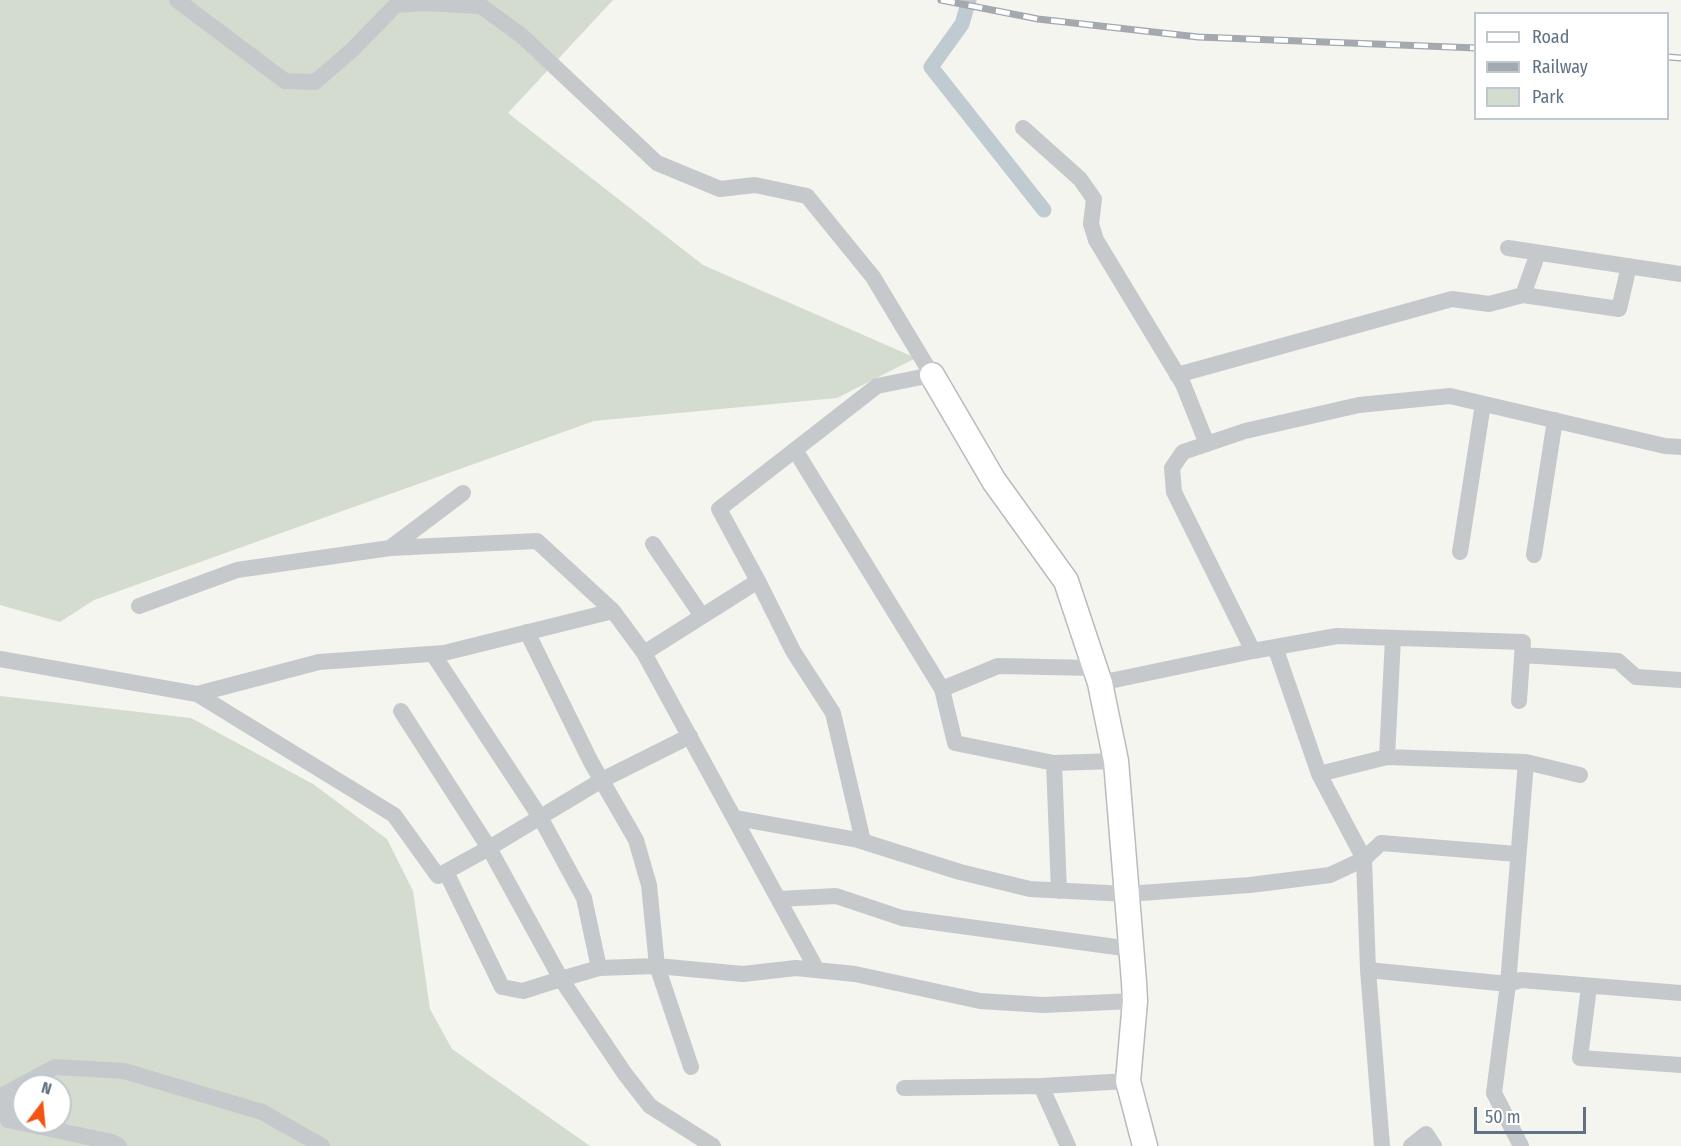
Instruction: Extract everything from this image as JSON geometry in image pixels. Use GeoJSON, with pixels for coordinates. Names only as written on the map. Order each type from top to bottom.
{"type":"FeatureCollection","features":[{"type":"Feature","properties":{"kind":"street"},"geometry":{"type":"LineString","coordinates":[[177,0],[285,81],[315,82],[351,51],[396,5],[423,3],[481,6],[522,36],[657,163],[720,189],[755,185],[807,196],[873,277],[994,481],[1066,581],[1097,676],[1116,761],[1135,1001],[1128,1081],[1145,1146]]}},
{"type":"Feature","properties":{"kind":"street"},"geometry":{"type":"LineString","coordinates":[[1023,128],[1088,188],[1094,199],[1091,224],[1096,240],[1177,375],[1207,444]]}},
{"type":"Feature","properties":{"kind":"street"},"geometry":{"type":"LineString","coordinates":[[1508,248],[1681,274]]}},
{"type":"Feature","properties":{"kind":"street"},"geometry":{"type":"LineString","coordinates":[[1523,295],[1538,253]]}},
{"type":"Feature","properties":{"kind":"street"},"geometry":{"type":"LineString","coordinates":[[1177,375],[1452,299],[1490,304],[1523,295],[1620,309],[1629,266]]}},
{"type":"Feature","properties":{"kind":"street"},"geometry":{"type":"LineString","coordinates":[[863,841],[833,713],[794,651],[719,509],[877,386],[932,375]]}},
{"type":"Feature","properties":{"kind":"street"},"geometry":{"type":"LineString","coordinates":[[1253,651],[1174,492],[1172,468],[1183,452],[1245,430],[1359,405],[1450,396],[1665,446],[1681,447]]}},
{"type":"Feature","properties":{"kind":"street"},"geometry":{"type":"LineString","coordinates":[[1460,552],[1483,404]]}},
{"type":"Feature","properties":{"kind":"street"},"geometry":{"type":"LineString","coordinates":[[1534,555],[1555,420]]}},
{"type":"Feature","properties":{"kind":"street"},"geometry":{"type":"LineString","coordinates":[[795,450],[942,689],[955,743],[1054,763],[1116,761]]}},
{"type":"Feature","properties":{"kind":"street"},"geometry":{"type":"LineString","coordinates":[[390,548],[463,493]]}},
{"type":"Feature","properties":{"kind":"street"},"geometry":{"type":"LineString","coordinates":[[139,606],[237,570],[390,548],[537,541],[613,611],[644,653],[817,970]]}},
{"type":"Feature","properties":{"kind":"street"},"geometry":{"type":"LineString","coordinates":[[654,544],[702,616]]}},
{"type":"Feature","properties":{"kind":"street"},"geometry":{"type":"LineString","coordinates":[[644,653],[758,581]]}},
{"type":"Feature","properties":{"kind":"street"},"geometry":{"type":"LineString","coordinates":[[197,694],[319,662],[444,653],[613,611]]}},
{"type":"Feature","properties":{"kind":"street"},"geometry":{"type":"LineString","coordinates":[[527,632],[602,780],[636,840],[649,885],[657,966],[691,1067]]}},
{"type":"Feature","properties":{"kind":"street"},"geometry":{"type":"LineString","coordinates":[[942,689],[998,666],[1097,676],[1337,636],[1523,642],[1519,701]]}},
{"type":"Feature","properties":{"kind":"street"},"geometry":{"type":"LineString","coordinates":[[1387,757],[1393,638]]}},
{"type":"Feature","properties":{"kind":"street"},"geometry":{"type":"LineString","coordinates":[[1275,647],[1319,774],[1364,859],[1368,970],[1382,1146]]}},
{"type":"Feature","properties":{"kind":"street"},"geometry":{"type":"LineString","coordinates":[[432,654],[540,817],[584,898],[599,968]]}},
{"type":"Feature","properties":{"kind":"street"},"geometry":{"type":"LineString","coordinates":[[1522,655],[1618,661],[1636,677],[1681,680]]}},
{"type":"Feature","properties":{"kind":"street"},"geometry":{"type":"LineString","coordinates":[[0,659],[197,694],[394,815],[438,876],[602,780],[690,735]]}},
{"type":"Feature","properties":{"kind":"street"},"geometry":{"type":"LineString","coordinates":[[401,711],[489,848],[561,979],[626,1074],[650,1106],[713,1146]]}},
{"type":"Feature","properties":{"kind":"street"},"geometry":{"type":"LineString","coordinates":[[1319,774],[1387,757],[1526,762],[1580,775]]}},
{"type":"Feature","properties":{"kind":"street"},"geometry":{"type":"LineString","coordinates":[[1521,1146],[1494,1093],[1508,984],[1526,762]]}},
{"type":"Feature","properties":{"kind":"street"},"geometry":{"type":"LineString","coordinates":[[1054,763],[1059,891]]}},
{"type":"Feature","properties":{"kind":"street"},"geometry":{"type":"LineString","coordinates":[[736,818],[863,841],[960,872],[1030,890],[1127,894],[1250,885],[1330,875],[1364,859],[1381,843],[1517,854]]}},
{"type":"Feature","properties":{"kind":"street"},"geometry":{"type":"LineString","coordinates":[[446,872],[501,987],[523,991],[599,968],[657,966],[743,974],[796,968],[855,974],[980,1001],[1043,1005],[1135,1001]]}},
{"type":"Feature","properties":{"kind":"street"},"geometry":{"type":"LineString","coordinates":[[779,899],[836,896],[902,918],[1131,949]]}},
{"type":"Feature","properties":{"kind":"street"},"geometry":{"type":"LineString","coordinates":[[1368,970],[1508,984],[1521,980],[1681,993]]}},
{"type":"Feature","properties":{"kind":"street"},"geometry":{"type":"LineString","coordinates":[[1589,987],[1580,1058],[1681,1065]]}},
{"type":"Feature","properties":{"kind":"street"},"geometry":{"type":"LineString","coordinates":[[119,1146],[112,1142],[8,1120],[3,1095],[55,1067],[124,1071],[262,1112],[322,1146]]}},
{"type":"Feature","properties":{"kind":"street"},"geometry":{"type":"LineString","coordinates":[[904,1088],[1041,1086],[1128,1081]]}},
{"type":"Feature","properties":{"kind":"street"},"geometry":{"type":"LineString","coordinates":[[1041,1086],[1068,1146]]}},
{"type":"Feature","properties":{"kind":"street"},"geometry":{"type":"LineString","coordinates":[[1411,1146],[1426,1134],[1434,1146]]}},
{"type":"Feature","properties":{"kind":"green space"},"geometry":{"type":"Polygon","coordinates":[[[0,0],[613,0],[508,113],[703,265],[916,358],[837,398],[594,421],[94,600],[60,622],[0,605],[0,0]]]}},
{"type":"Feature","properties":{"kind":"green space"},"geometry":{"type":"Polygon","coordinates":[[[0,696],[191,718],[313,784],[387,839],[413,891],[430,1009],[452,1049],[590,1146],[0,1146],[0,696]]]}},
{"type":"Feature","properties":{"kind":"waterway"},"geometry":{"type":"LineString","coordinates":[[969,0],[962,24],[931,67],[1044,210]]}},
{"type":"Feature","properties":{"kind":"railway"},"geometry":{"type":"LineString","coordinates":[[941,0],[1038,19],[1198,37],[1474,48]]}},
{"type":"Feature","properties":{"kind":"railway"},"geometry":{"type":"LineString","coordinates":[[1669,57],[1681,58]]}}]}
